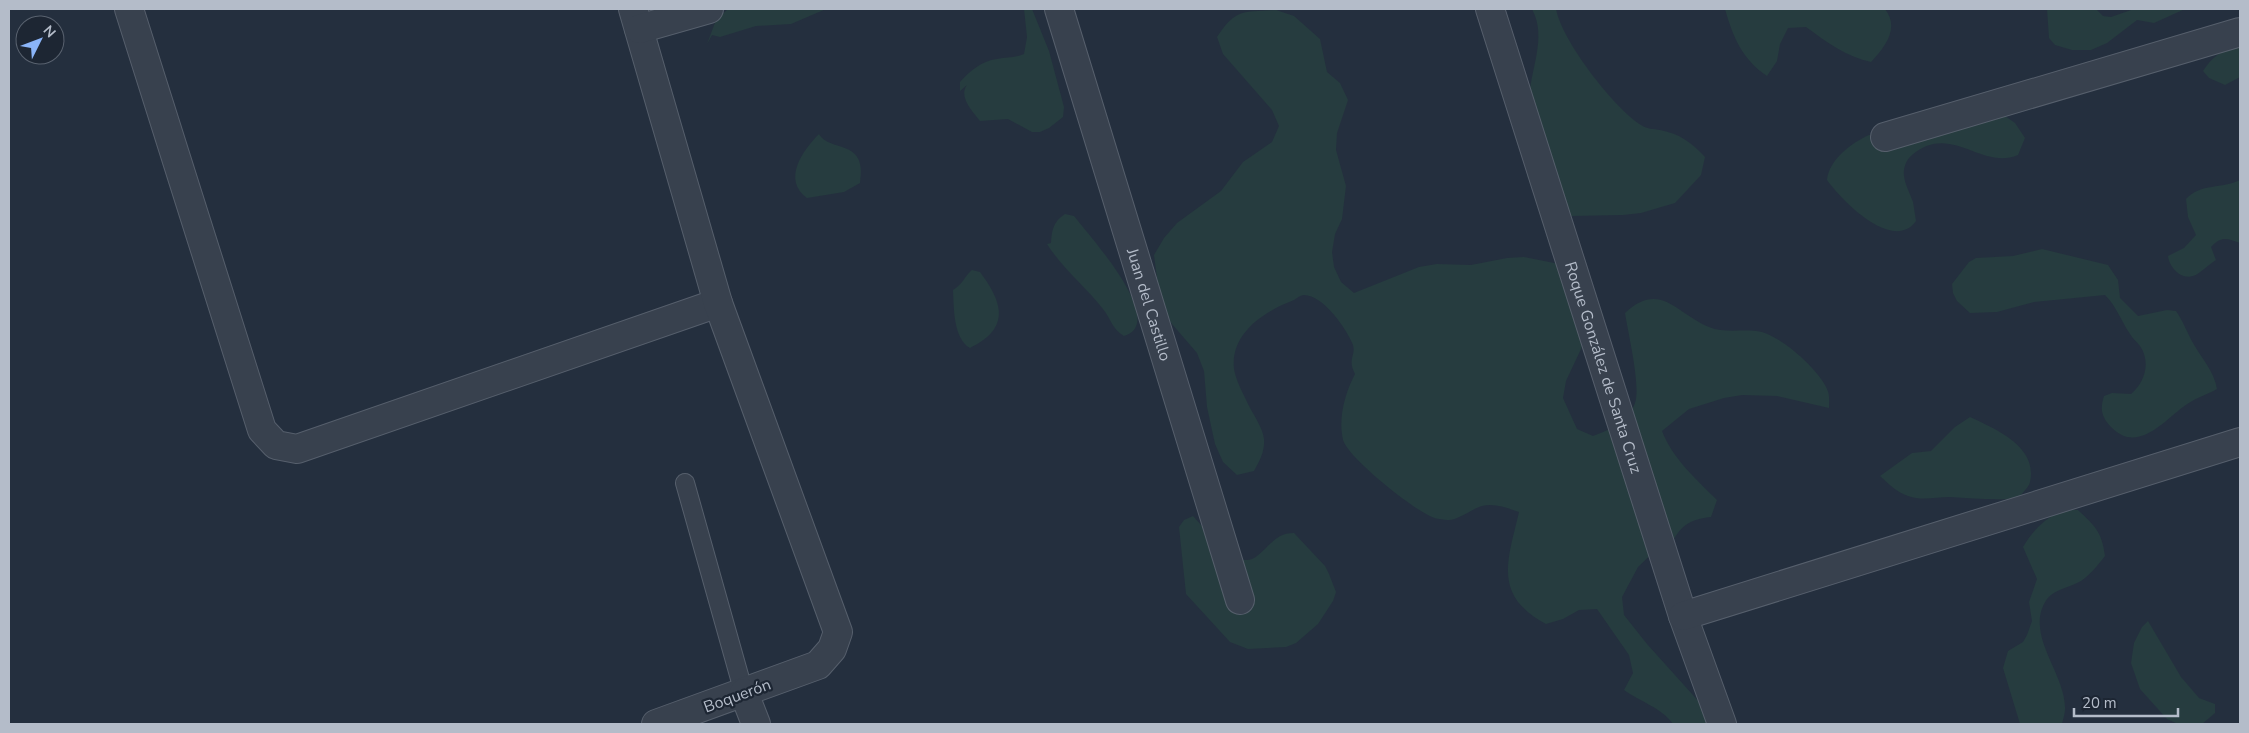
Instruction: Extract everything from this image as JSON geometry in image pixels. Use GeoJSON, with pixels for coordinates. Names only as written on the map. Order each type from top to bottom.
{"type":"FeatureCollection","features":[{"type":"Feature","properties":{"kind":"street"},"geometry":{"type":"LineString","coordinates":[[133,10],[262,430],[276,445],[296,449],[718,303],[636,19],[708,9]]}},
{"type":"Feature","properties":{"kind":"street","name":"Juan del Castillo"},"geometry":{"type":"LineString","coordinates":[[1059,9],[1240,600]]}},
{"type":"Feature","properties":{"kind":"street","name":"Roque González de Santa Cruz"},"geometry":{"type":"LineString","coordinates":[[1490,9],[1683,616],[1722,724]]}},
{"type":"Feature","properties":{"kind":"street"},"geometry":{"type":"LineString","coordinates":[[1885,138],[2240,32]]}},
{"type":"Feature","properties":{"kind":"street","name":"Boquerón"},"geometry":{"type":"LineString","coordinates":[[656,724],[818,665],[832,649],[838,632],[718,303]]}},
{"type":"Feature","properties":{"kind":"street"},"geometry":{"type":"LineString","coordinates":[[1683,616],[2240,442]]}},
{"type":"Feature","properties":{"kind":"street"},"geometry":{"type":"LineString","coordinates":[[744,693],[756,724]]}},
{"type":"Feature","properties":{"kind":"lane"},"geometry":{"type":"LineString","coordinates":[[685,483],[744,693]]}},
{"type":"Feature","properties":{"kind":"green space"},"geometry":{"type":"Polygon","coordinates":[[[728,9],[826,9],[791,24],[756,26],[720,37],[712,35],[707,44],[716,20],[728,9]]]}},
{"type":"Feature","properties":{"kind":"green space"},"geometry":{"type":"Polygon","coordinates":[[[1024,9],[1032,9],[1049,51],[1064,107],[1063,117],[1049,128],[1040,132],[1032,132],[1008,119],[980,121],[970,109],[965,99],[964,94],[967,85],[960,91],[960,82],[981,64],[991,60],[1024,54],[1027,37],[1024,9]]]}},
{"type":"Feature","properties":{"kind":"green space"},"geometry":{"type":"Polygon","coordinates":[[[1532,9],[1556,9],[1560,22],[1578,55],[1604,89],[1630,116],[1645,127],[1679,136],[1705,157],[1701,175],[1675,203],[1641,213],[1571,216],[1551,206],[1536,192],[1527,176],[1530,140],[1530,91],[1538,43],[1536,20],[1532,9]]]}},
{"type":"Feature","properties":{"kind":"green space"},"geometry":{"type":"Polygon","coordinates":[[[1725,9],[1885,9],[1891,23],[1891,30],[1886,44],[1871,62],[1845,53],[1806,27],[1788,28],[1780,44],[1777,61],[1767,76],[1745,55],[1731,29],[1725,9]]]}},
{"type":"Feature","properties":{"kind":"green space"},"geometry":{"type":"Polygon","coordinates":[[[2047,9],[2096,9],[2103,16],[2111,17],[2134,9],[2185,9],[2154,23],[2137,20],[2107,43],[2091,50],[2072,50],[2055,45],[2049,38],[2047,9]]]}},
{"type":"Feature","properties":{"kind":"green space"},"geometry":{"type":"Polygon","coordinates":[[[1276,10],[1294,16],[1320,39],[1327,72],[1340,83],[1348,100],[1337,133],[1336,150],[1346,186],[1342,219],[1335,234],[1332,252],[1334,267],[1341,282],[1354,293],[1419,267],[1437,264],[1471,265],[1507,258],[1524,257],[1574,267],[1594,314],[1581,349],[1566,381],[1563,398],[1577,429],[1593,436],[1612,428],[1624,420],[1635,403],[1635,372],[1625,313],[1648,299],[1668,303],[1715,329],[1756,331],[1770,335],[1790,348],[1823,381],[1829,394],[1829,408],[1777,396],[1742,395],[1724,398],[1689,409],[1662,431],[1679,460],[1717,500],[1711,517],[1690,522],[1681,529],[1669,547],[1666,540],[1638,567],[1622,597],[1624,615],[1647,644],[1719,724],[1673,724],[1663,713],[1624,690],[1633,673],[1629,655],[1597,609],[1579,610],[1563,619],[1546,624],[1529,613],[1517,601],[1508,575],[1508,561],[1519,512],[1501,506],[1487,505],[1451,520],[1434,518],[1411,505],[1356,459],[1343,440],[1341,423],[1345,397],[1355,374],[1352,365],[1353,345],[1340,322],[1326,307],[1311,296],[1304,295],[1261,317],[1244,334],[1238,345],[1234,356],[1235,373],[1262,430],[1264,448],[1254,471],[1237,475],[1223,462],[1215,444],[1207,407],[1204,371],[1197,353],[1161,308],[1154,255],[1164,238],[1177,223],[1221,191],[1243,162],[1272,142],[1279,126],[1272,110],[1223,54],[1217,37],[1230,21],[1242,13],[1276,10]]]}},
{"type":"Feature","properties":{"kind":"green space"},"geometry":{"type":"Polygon","coordinates":[[[2235,45],[2240,47],[2240,77],[2225,85],[2209,78],[2203,71],[2209,62],[2235,45]]]}},
{"type":"Feature","properties":{"kind":"green space"},"geometry":{"type":"Polygon","coordinates":[[[1999,112],[2015,123],[2025,138],[2018,155],[2005,158],[1992,157],[1940,143],[1926,146],[1908,159],[1904,176],[1913,202],[1916,221],[1906,229],[1894,231],[1882,228],[1868,220],[1844,200],[1827,180],[1836,159],[1848,147],[1869,135],[1999,112]]]}},
{"type":"Feature","properties":{"kind":"green space"},"geometry":{"type":"Polygon","coordinates":[[[819,134],[824,140],[847,149],[859,159],[861,169],[860,183],[844,192],[807,198],[800,191],[796,183],[795,174],[801,157],[819,134]]]}},
{"type":"Feature","properties":{"kind":"green space"},"geometry":{"type":"Polygon","coordinates":[[[2240,180],[2240,243],[2228,239],[2218,241],[2211,247],[2216,260],[2193,276],[2188,277],[2180,274],[2170,264],[2168,256],[2184,248],[2196,235],[2188,217],[2186,199],[2205,188],[2240,180]]]}},
{"type":"Feature","properties":{"kind":"green space"},"geometry":{"type":"Polygon","coordinates":[[[1065,214],[1074,216],[1108,258],[1132,297],[1137,314],[1135,328],[1124,336],[1114,327],[1103,309],[1047,244],[1051,243],[1056,223],[1065,214]]]}},
{"type":"Feature","properties":{"kind":"green space"},"geometry":{"type":"Polygon","coordinates":[[[2042,249],[2108,265],[2118,280],[2120,298],[2138,316],[2167,310],[2176,311],[2210,371],[2217,389],[2187,404],[2149,433],[2130,437],[2121,435],[2111,427],[2103,416],[2102,405],[2104,396],[2112,393],[2131,394],[2140,384],[2146,365],[2140,346],[2131,336],[2116,309],[2105,295],[2034,302],[1997,312],[1970,313],[1957,301],[1953,293],[1952,284],[1969,262],[1976,258],[2013,256],[2042,249]]]}},
{"type":"Feature","properties":{"kind":"green space"},"geometry":{"type":"Polygon","coordinates":[[[972,270],[980,272],[988,283],[998,304],[999,314],[992,332],[970,348],[964,343],[957,330],[953,290],[972,270]]]}},
{"type":"Feature","properties":{"kind":"green space"},"geometry":{"type":"Polygon","coordinates":[[[1970,417],[2012,440],[2028,458],[2031,469],[2030,482],[2019,498],[1950,497],[1924,499],[1896,490],[1880,476],[1912,453],[1931,451],[1955,427],[1970,417]]]}},
{"type":"Feature","properties":{"kind":"green space"},"geometry":{"type":"Polygon","coordinates":[[[2061,510],[2078,510],[2089,521],[2100,535],[2105,556],[2091,573],[2081,581],[2050,596],[2041,612],[2042,640],[2064,695],[2065,711],[2062,724],[2020,724],[2003,668],[2008,651],[2023,642],[2032,621],[2029,602],[2037,579],[2023,547],[2039,526],[2061,510]]]}},
{"type":"Feature","properties":{"kind":"green space"},"geometry":{"type":"Polygon","coordinates":[[[1193,516],[1225,549],[1245,560],[1256,557],[1281,536],[1294,533],[1325,566],[1336,592],[1333,601],[1318,624],[1296,643],[1286,647],[1248,649],[1230,642],[1186,594],[1179,527],[1184,520],[1193,516]]]}},
{"type":"Feature","properties":{"kind":"green space"},"geometry":{"type":"Polygon","coordinates":[[[2148,621],[2181,677],[2199,698],[2215,704],[2215,713],[2202,724],[2178,724],[2167,719],[2140,689],[2131,663],[2134,643],[2142,627],[2148,621]]]}}]}
